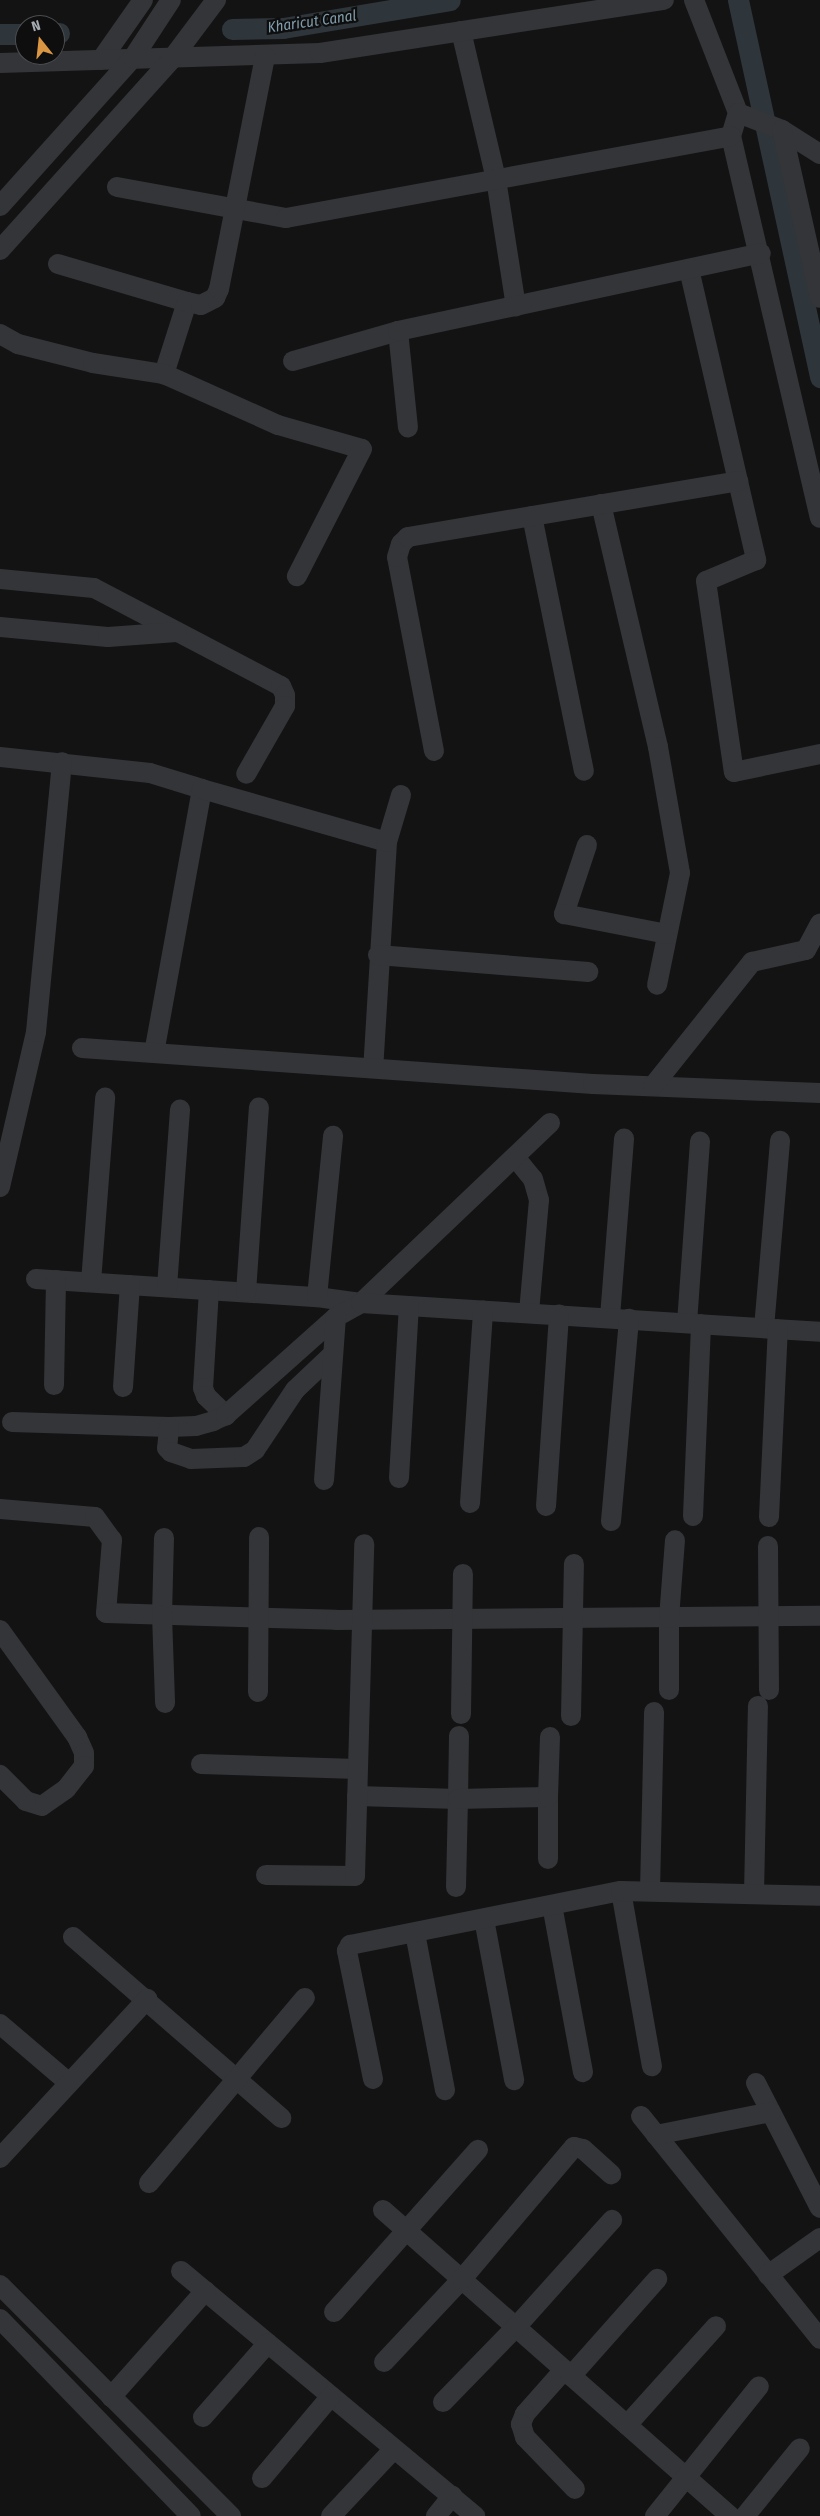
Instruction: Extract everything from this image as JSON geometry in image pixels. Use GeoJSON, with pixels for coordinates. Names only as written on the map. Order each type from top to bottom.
{"type":"FeatureCollection","features":[{"type":"Feature","properties":{"kind":"street"},"geometry":{"type":"LineString","coordinates":[[101,60],[143,0]]}},
{"type":"Feature","properties":{"kind":"street"},"geometry":{"type":"LineString","coordinates":[[1,203],[133,58],[172,0]]}},
{"type":"Feature","properties":{"kind":"street"},"geometry":{"type":"LineString","coordinates":[[0,250],[171,60],[216,0]]}},
{"type":"Feature","properties":{"kind":"street"},"geometry":{"type":"LineString","coordinates":[[0,63],[133,58],[171,60],[320,53],[664,0]]}},
{"type":"Feature","properties":{"kind":"street"},"geometry":{"type":"LineString","coordinates":[[694,0],[739,113],[731,136],[761,253],[820,518]]}},
{"type":"Feature","properties":{"kind":"street"},"geometry":{"type":"LineString","coordinates":[[462,31],[496,179],[516,306]]}},
{"type":"Feature","properties":{"kind":"street"},"geometry":{"type":"LineString","coordinates":[[58,264],[187,302],[201,305],[215,298],[265,56]]}},
{"type":"Feature","properties":{"kind":"street"},"geometry":{"type":"LineString","coordinates":[[739,113],[781,130],[820,154]]}},
{"type":"Feature","properties":{"kind":"street"},"geometry":{"type":"LineString","coordinates":[[781,130],[820,298]]}},
{"type":"Feature","properties":{"kind":"street"},"geometry":{"type":"LineString","coordinates":[[117,187],[286,218],[731,136]]}},
{"type":"Feature","properties":{"kind":"street"},"geometry":{"type":"LineString","coordinates":[[293,361],[398,331],[761,253]]}},
{"type":"Feature","properties":{"kind":"street"},"geometry":{"type":"LineString","coordinates":[[689,269],[756,560],[706,581],[734,772],[820,754]]}},
{"type":"Feature","properties":{"kind":"street"},"geometry":{"type":"LineString","coordinates":[[164,374],[187,302]]}},
{"type":"Feature","properties":{"kind":"street"},"geometry":{"type":"LineString","coordinates":[[398,331],[408,427]]}},
{"type":"Feature","properties":{"kind":"street"},"geometry":{"type":"LineString","coordinates":[[0,334],[18,344],[94,363],[164,374],[278,425],[362,449],[297,576]]}},
{"type":"Feature","properties":{"kind":"street"},"geometry":{"type":"LineString","coordinates":[[434,751],[397,557],[401,544],[408,537],[738,481]]}},
{"type":"Feature","properties":{"kind":"street"},"geometry":{"type":"LineString","coordinates":[[601,504],[658,747],[680,873],[657,985]]}},
{"type":"Feature","properties":{"kind":"street"},"geometry":{"type":"LineString","coordinates":[[532,516],[584,771]]}},
{"type":"Feature","properties":{"kind":"street"},"geometry":{"type":"LineString","coordinates":[[0,579],[94,588],[281,686],[285,695],[285,706],[246,774]]}},
{"type":"Feature","properties":{"kind":"street"},"geometry":{"type":"LineString","coordinates":[[0,627],[108,637],[178,632]]}},
{"type":"Feature","properties":{"kind":"street"},"geometry":{"type":"LineString","coordinates":[[0,757],[150,772],[202,789],[387,842]]}},
{"type":"Feature","properties":{"kind":"street"},"geometry":{"type":"LineString","coordinates":[[0,1187],[36,1032],[62,762]]}},
{"type":"Feature","properties":{"kind":"street"},"geometry":{"type":"LineString","coordinates":[[154,1053],[202,789]]}},
{"type":"Feature","properties":{"kind":"street"},"geometry":{"type":"LineString","coordinates":[[373,1068],[378,955],[387,842],[401,795]]}},
{"type":"Feature","properties":{"kind":"street"},"geometry":{"type":"LineString","coordinates":[[587,846],[564,914],[668,934]]}},
{"type":"Feature","properties":{"kind":"street"},"geometry":{"type":"LineString","coordinates":[[653,1086],[752,962],[806,950],[820,924]]}},
{"type":"Feature","properties":{"kind":"street"},"geometry":{"type":"LineString","coordinates":[[378,955],[588,972]]}},
{"type":"Feature","properties":{"kind":"street"},"geometry":{"type":"LineString","coordinates":[[82,1048],[653,1086],[820,1092]]}},
{"type":"Feature","properties":{"kind":"street"},"geometry":{"type":"LineString","coordinates":[[91,1282],[104,1098]]}},
{"type":"Feature","properties":{"kind":"street"},"geometry":{"type":"LineString","coordinates":[[246,1292],[259,1107]]}},
{"type":"Feature","properties":{"kind":"street"},"geometry":{"type":"LineString","coordinates":[[167,1287],[180,1110]]}},
{"type":"Feature","properties":{"kind":"street"},"geometry":{"type":"LineString","coordinates":[[12,1422],[169,1427],[196,1426],[226,1415],[336,1317],[361,1303],[550,1123]]}},
{"type":"Feature","properties":{"kind":"street"},"geometry":{"type":"LineString","coordinates":[[317,1297],[333,1136]]}},
{"type":"Feature","properties":{"kind":"street"},"geometry":{"type":"LineString","coordinates":[[611,1522],[620,1318],[624,1139]]}},
{"type":"Feature","properties":{"kind":"street"},"geometry":{"type":"LineString","coordinates":[[769,1517],[771,1329],[780,1141]]}},
{"type":"Feature","properties":{"kind":"street"},"geometry":{"type":"LineString","coordinates":[[693,1516],[694,1323],[700,1142]]}},
{"type":"Feature","properties":{"kind":"street"},"geometry":{"type":"LineString","coordinates":[[515,1157],[533,1179],[539,1200],[529,1313]]}},
{"type":"Feature","properties":{"kind":"street"},"geometry":{"type":"LineString","coordinates":[[36,1278],[317,1297],[361,1303],[559,1314],[820,1332]]}},
{"type":"Feature","properties":{"kind":"street"},"geometry":{"type":"LineString","coordinates":[[54,1385],[56,1280]]}},
{"type":"Feature","properties":{"kind":"street"},"geometry":{"type":"LineString","coordinates":[[123,1387],[130,1285]]}},
{"type":"Feature","properties":{"kind":"street"},"geometry":{"type":"LineString","coordinates":[[209,1290],[203,1388],[206,1396],[226,1415]]}},
{"type":"Feature","properties":{"kind":"street"},"geometry":{"type":"LineString","coordinates":[[399,1478],[409,1306]]}},
{"type":"Feature","properties":{"kind":"street"},"geometry":{"type":"LineString","coordinates":[[470,1503],[483,1310]]}},
{"type":"Feature","properties":{"kind":"street"},"geometry":{"type":"LineString","coordinates":[[546,1506],[559,1314]]}},
{"type":"Feature","properties":{"kind":"street"},"geometry":{"type":"LineString","coordinates":[[324,1480],[336,1317]]}},
{"type":"Feature","properties":{"kind":"street"},"geometry":{"type":"LineString","coordinates":[[169,1427],[167,1448],[171,1452],[190,1459],[244,1457],[255,1450],[294,1390],[332,1354]]}},
{"type":"Feature","properties":{"kind":"street"},"geometry":{"type":"LineString","coordinates":[[0,1509],[94,1517],[112,1540],[106,1613],[362,1620],[820,1616]]}},
{"type":"Feature","properties":{"kind":"street"},"geometry":{"type":"LineString","coordinates":[[258,1692],[259,1537]]}},
{"type":"Feature","properties":{"kind":"street"},"geometry":{"type":"LineString","coordinates":[[164,1538],[162,1615],[165,1703]]}},
{"type":"Feature","properties":{"kind":"street"},"geometry":{"type":"LineString","coordinates":[[669,1690],[669,1618],[675,1540]]}},
{"type":"Feature","properties":{"kind":"street"},"geometry":{"type":"LineString","coordinates":[[266,1875],[355,1876],[364,1544]]}},
{"type":"Feature","properties":{"kind":"street"},"geometry":{"type":"LineString","coordinates":[[754,1894],[768,1617],[768,1546]]}},
{"type":"Feature","properties":{"kind":"street"},"geometry":{"type":"LineString","coordinates":[[571,1716],[574,1564]]}},
{"type":"Feature","properties":{"kind":"street"},"geometry":{"type":"LineString","coordinates":[[461,1714],[463,1574]]}},
{"type":"Feature","properties":{"kind":"street"},"geometry":{"type":"LineString","coordinates":[[0,1630],[77,1737],[84,1753],[84,1766],[66,1789],[42,1806],[26,1801],[0,1776]]}},
{"type":"Feature","properties":{"kind":"street"},"geometry":{"type":"LineString","coordinates":[[650,1891],[654,1712]]}},
{"type":"Feature","properties":{"kind":"street"},"geometry":{"type":"LineString","coordinates":[[456,1887],[459,1736]]}},
{"type":"Feature","properties":{"kind":"street"},"geometry":{"type":"LineString","coordinates":[[548,1859],[550,1737]]}},
{"type":"Feature","properties":{"kind":"street"},"geometry":{"type":"LineString","coordinates":[[201,1764],[357,1769]]}},
{"type":"Feature","properties":{"kind":"street"},"geometry":{"type":"LineString","coordinates":[[357,1796],[548,1797]]}},
{"type":"Feature","properties":{"kind":"street"},"geometry":{"type":"LineString","coordinates":[[373,2079],[347,1951],[350,1945],[621,1891],[820,1896]]}},
{"type":"Feature","properties":{"kind":"street"},"geometry":{"type":"LineString","coordinates":[[621,1891],[652,2066]]}},
{"type":"Feature","properties":{"kind":"street"},"geometry":{"type":"LineString","coordinates":[[552,1905],[583,2072]]}},
{"type":"Feature","properties":{"kind":"street"},"geometry":{"type":"LineString","coordinates":[[484,1918],[514,2080]]}},
{"type":"Feature","properties":{"kind":"street"},"geometry":{"type":"LineString","coordinates":[[415,1933],[445,2090]]}},
{"type":"Feature","properties":{"kind":"street"},"geometry":{"type":"LineString","coordinates":[[73,1937],[147,1999],[281,2118]]}},
{"type":"Feature","properties":{"kind":"street"},"geometry":{"type":"LineString","coordinates":[[149,2184],[305,1998]]}},
{"type":"Feature","properties":{"kind":"street"},"geometry":{"type":"LineString","coordinates":[[0,2158],[147,1999]]}},
{"type":"Feature","properties":{"kind":"street"},"geometry":{"type":"LineString","coordinates":[[0,2024],[69,2083]]}},
{"type":"Feature","properties":{"kind":"street"},"geometry":{"type":"LineString","coordinates":[[756,2083],[820,2208]]}},
{"type":"Feature","properties":{"kind":"street"},"geometry":{"type":"LineString","coordinates":[[656,2135],[771,2112]]}},
{"type":"Feature","properties":{"kind":"street"},"geometry":{"type":"LineString","coordinates":[[641,2116],[768,2275],[818,2333]]}},
{"type":"Feature","properties":{"kind":"street"},"geometry":{"type":"LineString","coordinates":[[384,2362],[462,2279],[574,2147],[583,2149],[611,2174]]}},
{"type":"Feature","properties":{"kind":"street"},"geometry":{"type":"LineString","coordinates":[[334,2312],[478,2150]]}},
{"type":"Feature","properties":{"kind":"street"},"geometry":{"type":"LineString","coordinates":[[383,2210],[730,2516]]}},
{"type":"Feature","properties":{"kind":"street"},"geometry":{"type":"LineString","coordinates":[[443,2402],[516,2327],[612,2220]]}},
{"type":"Feature","properties":{"kind":"street"},"geometry":{"type":"LineString","coordinates":[[768,2275],[820,2238]]}},
{"type":"Feature","properties":{"kind":"street"},"geometry":{"type":"LineString","coordinates":[[181,2271],[475,2516]]}},
{"type":"Feature","properties":{"kind":"street"},"geometry":{"type":"LineString","coordinates":[[575,2489],[525,2437],[521,2424],[525,2414],[568,2373],[657,2278]]}},
{"type":"Feature","properties":{"kind":"street"},"geometry":{"type":"LineString","coordinates":[[0,2285],[231,2516]]}},
{"type":"Feature","properties":{"kind":"street"},"geometry":{"type":"LineString","coordinates":[[111,2397],[205,2291]]}},
{"type":"Feature","properties":{"kind":"street"},"geometry":{"type":"LineString","coordinates":[[0,2319],[191,2516]]}},
{"type":"Feature","properties":{"kind":"street"},"geometry":{"type":"LineString","coordinates":[[627,2425],[716,2326]]}},
{"type":"Feature","properties":{"kind":"street"},"geometry":{"type":"LineString","coordinates":[[203,2417],[268,2343]]}},
{"type":"Feature","properties":{"kind":"street"},"geometry":{"type":"LineString","coordinates":[[654,2516],[759,2386]]}},
{"type":"Feature","properties":{"kind":"street"},"geometry":{"type":"LineString","coordinates":[[262,2478],[331,2396]]}},
{"type":"Feature","properties":{"kind":"street"},"geometry":{"type":"LineString","coordinates":[[331,2516],[394,2448]]}},
{"type":"Feature","properties":{"kind":"street"},"geometry":{"type":"LineString","coordinates":[[745,2516],[800,2448]]}},
{"type":"Feature","properties":{"kind":"street"},"geometry":{"type":"LineString","coordinates":[[436,2516],[452,2496]]}},
{"type":"Feature","properties":{"kind":"waterway","name":"Kharicut Canal"},"geometry":{"type":"LineString","coordinates":[[232,29],[283,28],[450,0]]}},
{"type":"Feature","properties":{"kind":"waterway"},"geometry":{"type":"LineString","coordinates":[[738,0],[820,377]]}},
{"type":"Feature","properties":{"kind":"waterway","name":"Kharicut Canal"},"geometry":{"type":"LineString","coordinates":[[0,34],[15,34]]}}]}
